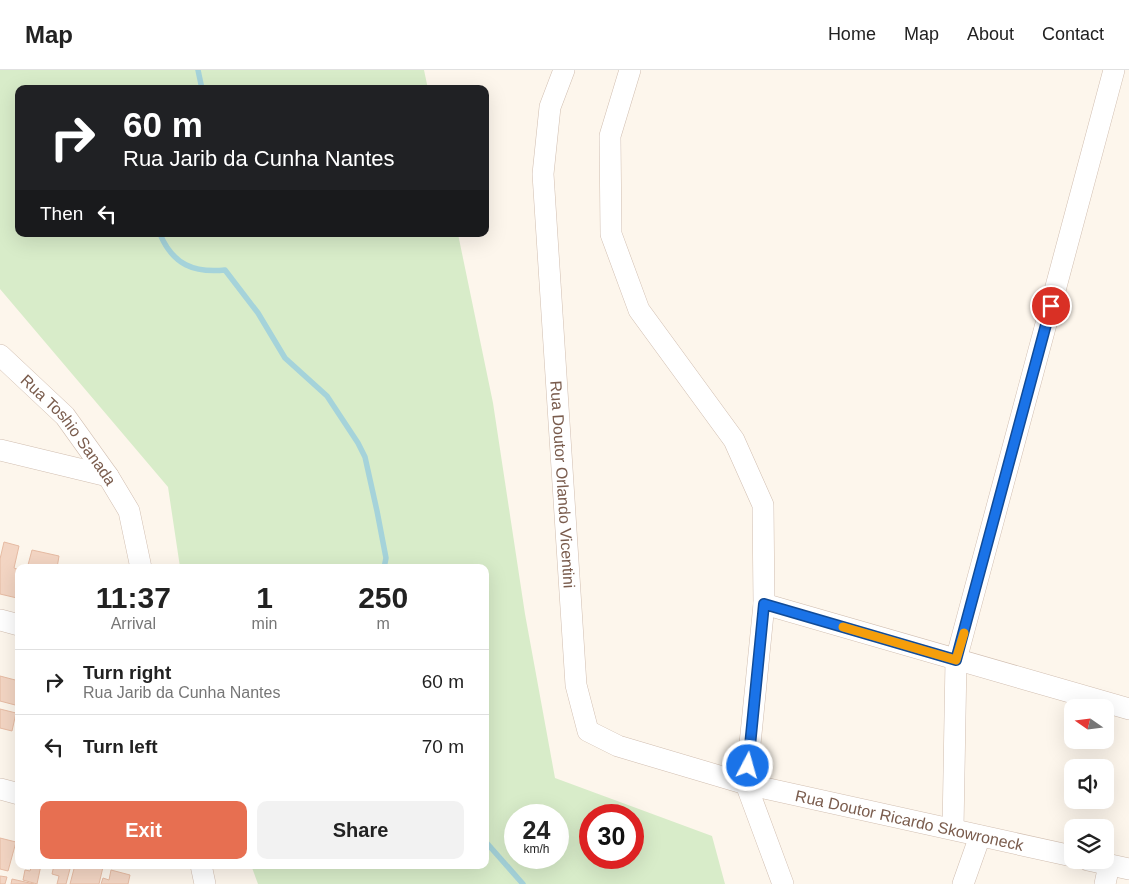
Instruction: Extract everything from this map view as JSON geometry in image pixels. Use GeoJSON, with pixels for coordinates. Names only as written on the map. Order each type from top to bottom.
{"type":"FeatureCollection","features":[{"type":"Feature","properties":{"kind":"street","name":"Rua Doutor Orlando Vicentini"},"geometry":{"type":"LineString","coordinates":[[564,70],[550,108],[542,174],[576,675],[581,710],[588,731],[618,746],[746,784]]}},
{"type":"Feature","properties":{"kind":"street"},"geometry":{"type":"LineString","coordinates":[[630,70],[610,136],[611,234],[639,310],[734,440],[763,505],[764,604],[746,784],[783,884]]}},
{"type":"Feature","properties":{"kind":"street"},"geometry":{"type":"LineString","coordinates":[[953,829],[956,660],[1114,70]]}},
{"type":"Feature","properties":{"kind":"street","name":"Rua Toshio Sanada"},"geometry":{"type":"LineString","coordinates":[[0,355],[65,416],[108,476],[129,511],[141,564]]}},
{"type":"Feature","properties":{"kind":"street"},"geometry":{"type":"LineString","coordinates":[[0,450],[108,476]]}},
{"type":"Feature","properties":{"kind":"street"},"geometry":{"type":"LineString","coordinates":[[764,604],[1129,709]]}},
{"type":"Feature","properties":{"kind":"street"},"geometry":{"type":"LineString","coordinates":[[0,620],[15,624]]}},
{"type":"Feature","properties":{"kind":"street","name":"Rua Doutor Ricardo Skowroneck"},"geometry":{"type":"LineString","coordinates":[[746,784],[1064,854]]}},
{"type":"Feature","properties":{"kind":"street"},"geometry":{"type":"LineString","coordinates":[[0,789],[15,793]]}},
{"type":"Feature","properties":{"kind":"street"},"geometry":{"type":"LineString","coordinates":[[963,884],[980,836]]}},
{"type":"Feature","properties":{"kind":"street"},"geometry":{"type":"LineString","coordinates":[[202,869],[205,884]]}},
{"type":"Feature","properties":{"kind":"green space"},"geometry":{"type":"Polygon","coordinates":[[[0,70],[424,70],[427,85],[15,85],[15,237],[459,237],[493,403],[525,614],[555,778],[625,804],[579,804],[579,869],[644,869],[644,811],[712,836],[725,884],[258,884],[252,869],[489,869],[489,564],[180,564],[168,487],[0,289],[0,70]]]}},
{"type":"Feature","properties":{"kind":"building"},"geometry":{"type":"Polygon","coordinates":[[[4,542],[19,546],[14,568],[15,598],[0,594],[0,559],[4,542]]]}},
{"type":"Feature","properties":{"kind":"building"},"geometry":{"type":"Polygon","coordinates":[[[32,550],[59,556],[58,564],[28,564],[32,550]]]}},
{"type":"Feature","properties":{"kind":"building"},"geometry":{"type":"Polygon","coordinates":[[[0,676],[15,680],[15,705],[0,701],[0,676]]]}},
{"type":"Feature","properties":{"kind":"building"},"geometry":{"type":"Polygon","coordinates":[[[0,709],[15,713],[12,731],[0,728],[0,709]]]}},
{"type":"Feature","properties":{"kind":"building"},"geometry":{"type":"Polygon","coordinates":[[[0,838],[15,842],[8,871],[0,869],[0,838]]]}},
{"type":"Feature","properties":{"kind":"building"},"geometry":{"type":"Polygon","coordinates":[[[31,869],[40,869],[37,884],[23,880],[25,870],[30,871],[31,869]]]}},
{"type":"Feature","properties":{"kind":"building"},"geometry":{"type":"Polygon","coordinates":[[[53,869],[70,869],[66,884],[57,884],[59,876],[52,874],[53,869]]]}},
{"type":"Feature","properties":{"kind":"building"},"geometry":{"type":"Polygon","coordinates":[[[74,869],[103,869],[99,884],[70,884],[74,869]]]}},
{"type":"Feature","properties":{"kind":"building"},"geometry":{"type":"Polygon","coordinates":[[[111,870],[130,875],[128,884],[101,884],[103,878],[109,880],[111,870]]]}},
{"type":"Feature","properties":{"kind":"building"},"geometry":{"type":"Polygon","coordinates":[[[0,876],[7,877],[5,884],[0,884],[0,876]]]}},
{"type":"Feature","properties":{"kind":"building"},"geometry":{"type":"Polygon","coordinates":[[[12,879],[34,884],[11,884],[12,879]]]}},
{"type":"Feature","properties":{"kind":"waterway"},"geometry":{"type":"LineString","coordinates":[[198,70],[201,85]]}},
{"type":"Feature","properties":{"kind":"waterway"},"geometry":{"type":"LineString","coordinates":[[161,237],[171,253],[186,265],[204,270],[225,270],[258,313],[285,358],[327,396],[365,457],[386,558],[385,564]]}},
{"type":"Feature","properties":{"kind":"waterway"},"geometry":{"type":"LineString","coordinates":[[489,846],[523,884]]}},
{"type":"Feature","properties":{"kind":"slow traffic"},"geometry":{"type":"LineString","coordinates":[[843,627],[956,660],[964,633]]}},
{"type":"Feature","properties":{"kind":"route"},"geometry":{"type":"LineString","coordinates":[[748,766],[764,604],[956,660],[1051,306]]}}]}
